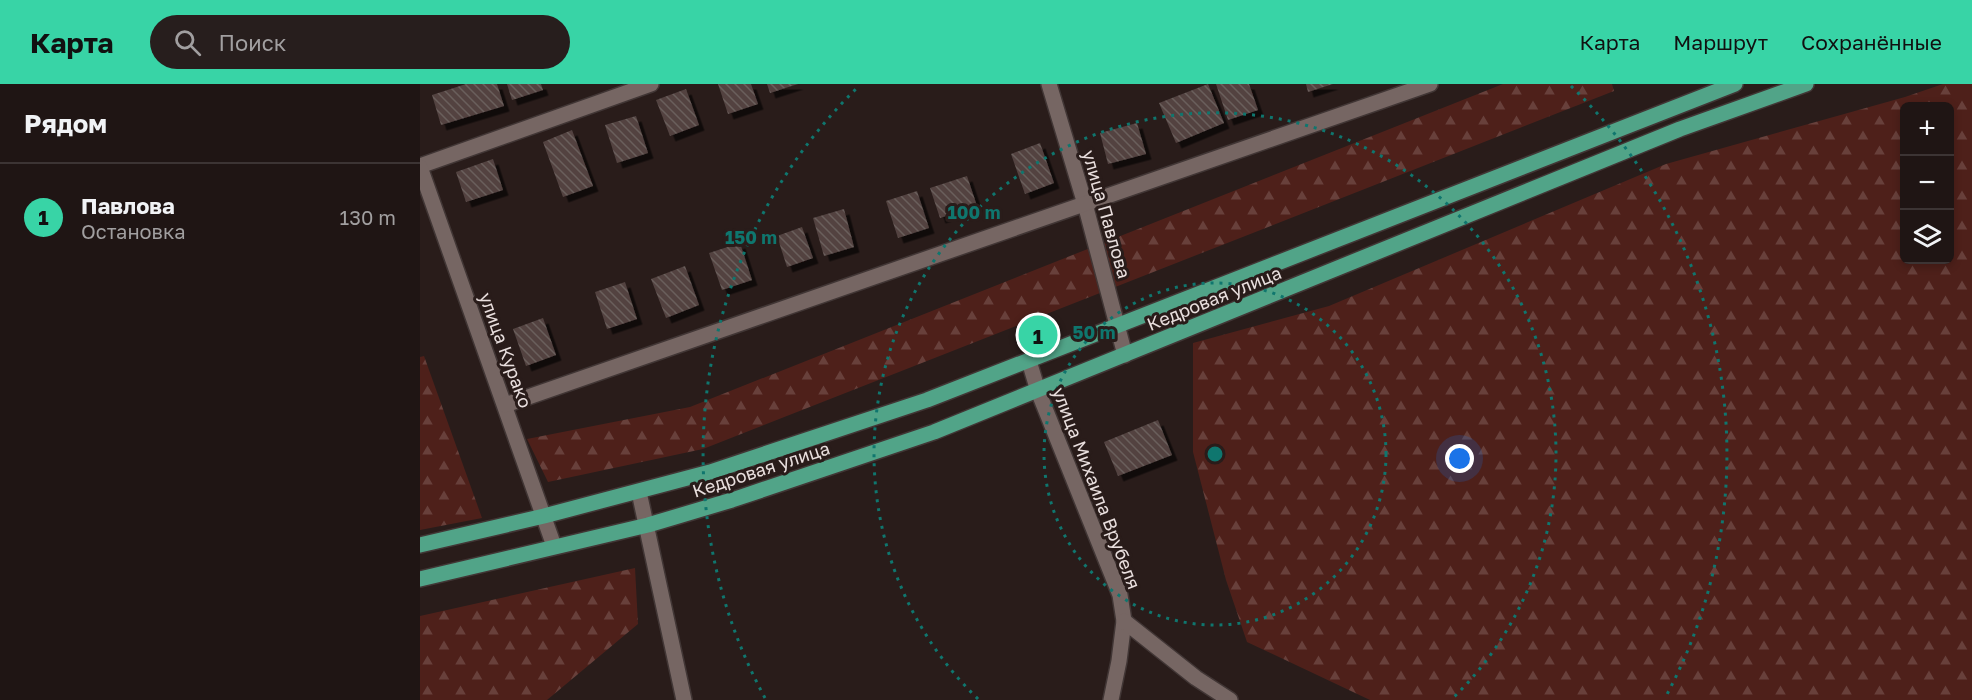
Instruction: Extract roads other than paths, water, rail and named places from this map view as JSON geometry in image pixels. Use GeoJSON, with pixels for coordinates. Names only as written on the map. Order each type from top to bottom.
{"type":"FeatureCollection","features":[{"type":"Feature","properties":{"kind":"main road","name":"Кедровая улица"},"geometry":{"type":"LineString","coordinates":[[420,545],[544,516],[710,472],[927,400],[1735,84]]}},
{"type":"Feature","properties":{"kind":"main road","name":"Кедровая улица"},"geometry":{"type":"LineString","coordinates":[[420,579],[648,525],[732,500],[934,432],[1680,129],[1806,84]]}},
{"type":"Feature","properties":{"kind":"street"},"geometry":{"type":"LineString","coordinates":[[420,166],[651,84]]}},
{"type":"Feature","properties":{"kind":"street","name":"улица Павлова"},"geometry":{"type":"LineString","coordinates":[[1049,84],[1085,204],[1125,355]]}},
{"type":"Feature","properties":{"kind":"street"},"geometry":{"type":"LineString","coordinates":[[505,405],[1431,84]]}},
{"type":"Feature","properties":{"kind":"street","name":"улица Курако"},"geometry":{"type":"LineString","coordinates":[[420,166],[554,546]]}},
{"type":"Feature","properties":{"kind":"street","name":"улица Михаила Врубеля"},"geometry":{"type":"LineString","coordinates":[[1029,361],[1038,391],[1120,595],[1124,621],[1119,661],[1110,700]]}},
{"type":"Feature","properties":{"kind":"street"},"geometry":{"type":"LineString","coordinates":[[639,492],[648,525],[684,700]]}},
{"type":"Feature","properties":{"kind":"street"},"geometry":{"type":"LineString","coordinates":[[1124,621],[1196,678],[1230,700]]}},
{"type":"Feature","properties":{"kind":"place","name":"Павлова"},"geometry":{"type":"Point","coordinates":[1038,335]}}]}
